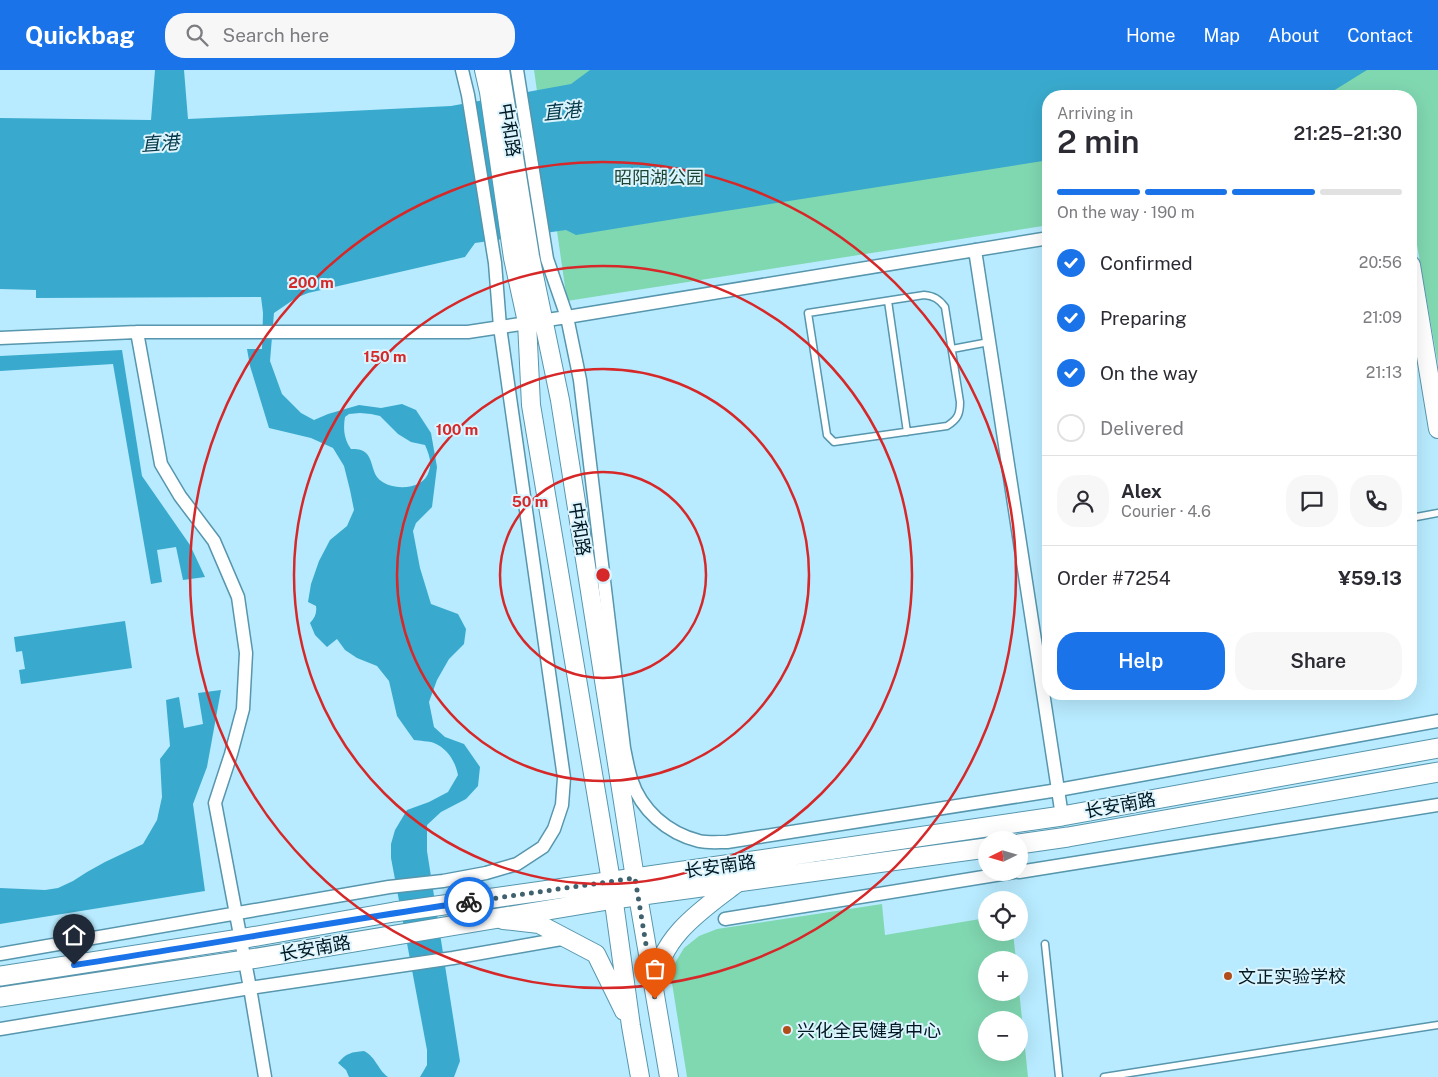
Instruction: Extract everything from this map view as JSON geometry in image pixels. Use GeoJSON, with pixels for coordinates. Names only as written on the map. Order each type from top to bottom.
{"type":"FeatureCollection","features":[{"type":"Feature","properties":{"kind":"main road","name":"中和路"},"geometry":{"type":"LineString","coordinates":[[484,70],[504,89]]}},
{"type":"Feature","properties":{"kind":"main road","name":"中和路"},"geometry":{"type":"LineString","coordinates":[[500,70],[530,258],[534,321],[531,405],[612,890],[640,1077]]}},
{"type":"Feature","properties":{"kind":"main road"},"geometry":{"type":"LineString","coordinates":[[1417,301],[1438,429]]}},
{"type":"Feature","properties":{"kind":"main road","name":"中和路"},"geometry":{"type":"LineString","coordinates":[[534,321],[560,400],[636,887],[669,1077]]}},
{"type":"Feature","properties":{"kind":"main road","name":"长安南路"},"geometry":{"type":"LineString","coordinates":[[0,976],[240,939],[394,912],[636,887],[1062,816],[1438,748]]}},
{"type":"Feature","properties":{"kind":"main road","name":"长安南路"},"geometry":{"type":"LineString","coordinates":[[1028,843],[1438,772]]}},
{"type":"Feature","properties":{"kind":"main road","name":"长安南路"},"geometry":{"type":"LineString","coordinates":[[636,887],[737,883],[978,849]]}},
{"type":"Feature","properties":{"kind":"main road"},"geometry":{"type":"LineString","coordinates":[[655,999],[656,975],[664,955],[674,939],[687,923],[737,883]]}},
{"type":"Feature","properties":{"kind":"main road","name":"长安南路"},"geometry":{"type":"LineString","coordinates":[[0,997],[444,927],[612,890]]}},
{"type":"Feature","properties":{"kind":"main road"},"geometry":{"type":"LineString","coordinates":[[490,918],[539,924],[596,954],[631,1026]]}},
{"type":"Feature","properties":{"kind":"street"},"geometry":{"type":"LineString","coordinates":[[0,954],[389,887],[443,881],[486,873],[517,864],[543,847],[554,829],[562,805],[564,778],[500,328],[494,263],[468,95],[462,70]]}},
{"type":"Feature","properties":{"kind":"street"},"geometry":{"type":"LineString","coordinates":[[504,89],[517,70]]}},
{"type":"Feature","properties":{"kind":"street"},"geometry":{"type":"LineString","coordinates":[[0,338],[137,332],[468,332],[1042,239]]}},
{"type":"Feature","properties":{"kind":"street"},"geometry":{"type":"LineString","coordinates":[[975,250],[1042,686]]}},
{"type":"Feature","properties":{"kind":"street"},"geometry":{"type":"LineString","coordinates":[[530,258],[567,317],[580,380],[624,748],[631,779],[643,803],[659,822],[683,836],[701,842],[727,842],[1058,790],[1438,721]]}},
{"type":"Feature","properties":{"kind":"street"},"geometry":{"type":"LineString","coordinates":[[137,332],[161,464],[180,496],[214,541],[238,597],[246,653],[243,709],[215,803],[265,1077]]}},
{"type":"Feature","properties":{"kind":"street"},"geometry":{"type":"LineString","coordinates":[[1044,700],[1062,816]]}},
{"type":"Feature","properties":{"kind":"street"},"geometry":{"type":"LineString","coordinates":[[1028,871],[1438,805]]}},
{"type":"Feature","properties":{"kind":"street"},"geometry":{"type":"LineString","coordinates":[[725,919],[978,878]]}},
{"type":"Feature","properties":{"kind":"street"},"geometry":{"type":"LineString","coordinates":[[0,1029],[250,988],[453,958],[567,938]]}},
{"type":"Feature","properties":{"kind":"lane"},"geometry":{"type":"LineString","coordinates":[[924,295],[933,296],[945,307],[952,349],[960,412],[956,420],[948,426],[834,442],[827,435],[808,313],[924,295]]}},
{"type":"Feature","properties":{"kind":"lane"},"geometry":{"type":"LineString","coordinates":[[888,301],[907,432]]}},
{"type":"Feature","properties":{"kind":"lane"},"geometry":{"type":"LineString","coordinates":[[952,349],[989,342]]}},
{"type":"Feature","properties":{"kind":"lane"},"geometry":{"type":"LineString","coordinates":[[1417,517],[1438,513]]}},
{"type":"Feature","properties":{"kind":"lane"},"geometry":{"type":"LineString","coordinates":[[1045,944],[1059,1077]]}},
{"type":"Feature","properties":{"kind":"lane"},"geometry":{"type":"LineString","coordinates":[[1104,1077],[1438,1025]]}},
{"type":"Feature","properties":{"kind":"green space","name":"昭阳湖公园"},"geometry":{"type":"Polygon","coordinates":[[[534,70],[1438,70],[1438,364],[1417,245],[1417,90],[1042,90],[1042,226],[567,301],[534,70]]]}},
{"type":"Feature","properties":{"kind":"green space","name":"兴化全民健身中心"},"geometry":{"type":"Polygon","coordinates":[[[882,904],[885,935],[978,919],[978,941],[1014,941],[1015,951],[978,951],[978,1001],[1020,1001],[1021,1011],[978,1011],[978,1061],[1026,1061],[1028,1077],[687,1077],[672,983],[675,963],[684,948],[699,936],[717,929],[882,904]]]}},
{"type":"Feature","properties":{"kind":"water","name":"直港"},"geometry":{"type":"Polygon","coordinates":[[[155,70],[184,70],[188,119],[451,106],[571,84],[590,70],[1367,70],[1335,90],[1042,90],[1042,161],[576,235],[566,230],[475,243],[465,257],[308,293],[296,298],[274,313],[270,361],[282,394],[301,413],[314,420],[359,405],[381,408],[402,404],[416,410],[431,433],[437,467],[432,507],[416,523],[413,531],[420,568],[431,604],[458,614],[466,629],[464,644],[449,659],[437,680],[429,702],[434,727],[445,737],[464,744],[480,767],[478,786],[466,799],[441,812],[427,825],[427,851],[460,1061],[454,1077],[420,1077],[427,1065],[427,1050],[391,858],[391,844],[395,830],[407,810],[429,802],[448,792],[458,775],[455,765],[447,752],[439,746],[432,742],[414,740],[397,716],[389,681],[377,666],[357,658],[345,650],[337,639],[327,647],[315,635],[310,623],[315,615],[316,606],[308,602],[311,584],[319,561],[330,540],[347,526],[354,510],[344,466],[333,448],[311,438],[269,428],[250,366],[247,349],[262,349],[263,313],[261,297],[36,298],[36,290],[0,289],[0,118],[151,120],[155,70]],[[360,413],[349,414],[345,417],[344,426],[347,441],[351,449],[361,450],[366,453],[370,458],[375,474],[382,482],[397,487],[414,486],[426,478],[430,468],[430,458],[425,445],[411,442],[398,434],[380,416],[360,413]]]}},
{"type":"Feature","properties":{"kind":"water"},"geometry":{"type":"Polygon","coordinates":[[[122,350],[142,476],[190,545],[205,577],[183,580],[176,547],[157,550],[162,582],[151,584],[113,364],[0,371],[0,356],[122,350]]]}},
{"type":"Feature","properties":{"kind":"water"},"geometry":{"type":"Polygon","coordinates":[[[125,621],[132,668],[21,684],[19,670],[25,669],[22,651],[16,652],[14,637],[125,621]]]}},
{"type":"Feature","properties":{"kind":"water"},"geometry":{"type":"Polygon","coordinates":[[[221,690],[207,767],[193,804],[205,891],[0,924],[0,888],[45,890],[58,888],[143,844],[157,820],[162,797],[160,759],[170,746],[166,700],[179,697],[184,728],[203,724],[198,693],[221,690]]]}},
{"type":"Feature","properties":{"kind":"water"},"geometry":{"type":"Polygon","coordinates":[[[364,1051],[372,1057],[381,1071],[388,1077],[349,1077],[346,1070],[338,1063],[350,1054],[364,1051]]]}},
{"type":"Feature","properties":{"kind":"way so far"},"geometry":{"type":"LineString","coordinates":[[469,902],[635,878],[655,999]]}},
{"type":"Feature","properties":{"kind":"place","name":"文正实验学校"},"geometry":{"type":"Point","coordinates":[1228,976]}},
{"type":"Feature","properties":{"kind":"place","name":"兴化全民健身中心"},"geometry":{"type":"Point","coordinates":[787,1030]}},
{"type":"Feature","properties":{"kind":"route"},"geometry":{"type":"LineString","coordinates":[[74,965],[394,912],[469,902]]}}]}
